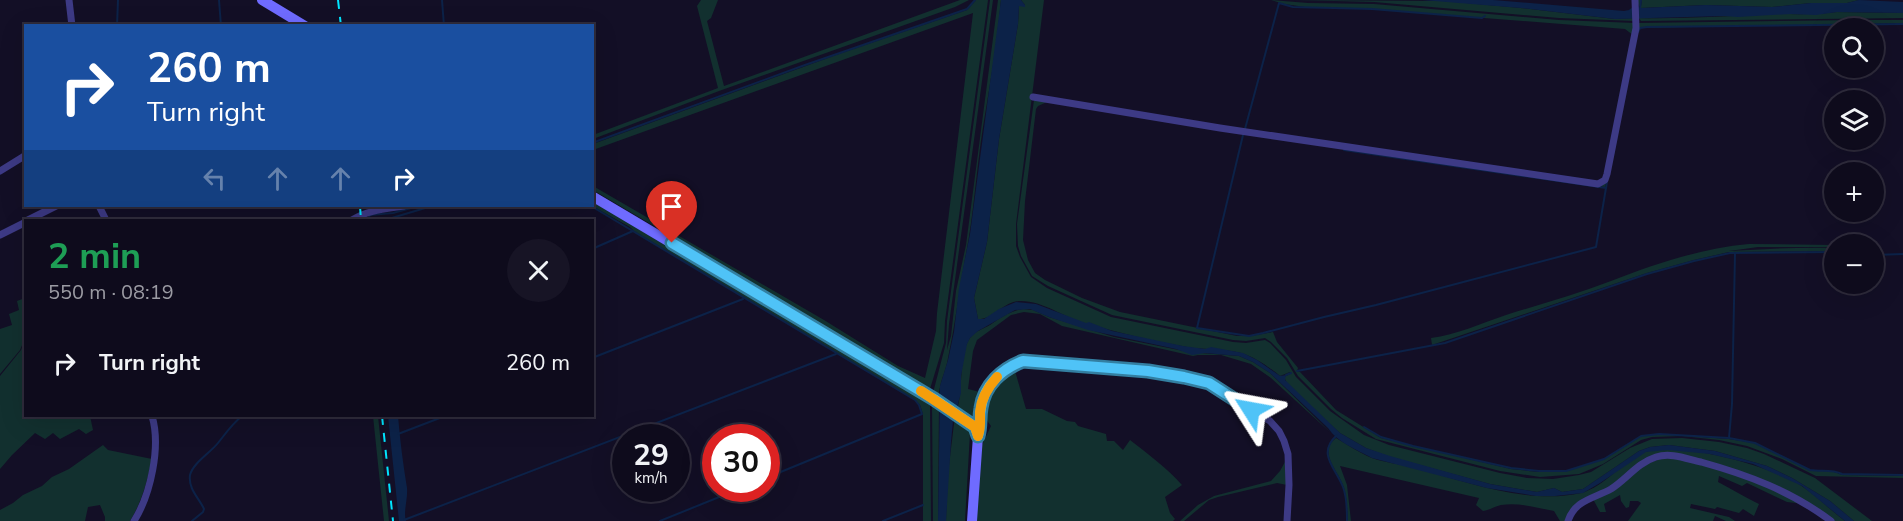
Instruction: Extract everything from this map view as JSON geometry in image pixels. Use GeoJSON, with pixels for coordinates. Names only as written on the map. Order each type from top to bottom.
{"type":"FeatureCollection","features":[{"type":"Feature","properties":{"kind":"main road"},"geometry":{"type":"LineString","coordinates":[[262,0],[302,24]]}},
{"type":"Feature","properties":{"kind":"main road"},"geometry":{"type":"LineString","coordinates":[[594,197],[934,399],[975,427],[978,436],[972,521]]}},
{"type":"Feature","properties":{"kind":"street"},"geometry":{"type":"LineString","coordinates":[[69,0],[72,24]]}},
{"type":"Feature","properties":{"kind":"street"},"geometry":{"type":"LineString","coordinates":[[1033,97],[1220,128],[1598,184],[1605,180],[1607,174],[1636,28],[1635,2]]}},
{"type":"Feature","properties":{"kind":"street"},"geometry":{"type":"LineString","coordinates":[[0,171],[24,156]]}},
{"type":"Feature","properties":{"kind":"street"},"geometry":{"type":"LineString","coordinates":[[31,219],[54,207]]}},
{"type":"Feature","properties":{"kind":"street"},"geometry":{"type":"LineString","coordinates":[[354,219],[374,210],[396,207]]}},
{"type":"Feature","properties":{"kind":"street"},"geometry":{"type":"LineString","coordinates":[[0,236],[24,223]]}},
{"type":"Feature","properties":{"kind":"street"},"geometry":{"type":"LineString","coordinates":[[978,436],[982,426],[981,405],[990,385],[1005,370],[1023,361],[1148,371],[1209,383],[1270,422],[1279,431],[1288,454],[1287,521]]}},
{"type":"Feature","properties":{"kind":"street"},"geometry":{"type":"LineString","coordinates":[[134,521],[146,494],[155,453],[156,428],[152,417]]}},
{"type":"Feature","properties":{"kind":"street"},"geometry":{"type":"LineString","coordinates":[[1568,521],[1577,505],[1611,489],[1642,464],[1656,457],[1669,455],[1736,472],[1768,484],[1801,500],[1831,521]]}},
{"type":"Feature","properties":{"kind":"green space"},"geometry":{"type":"Polygon","coordinates":[[[701,0],[718,0],[711,18],[707,21],[724,86],[960,0],[969,0],[594,139],[594,135],[718,88],[697,6],[701,0]]]}},
{"type":"Feature","properties":{"kind":"green space"},"geometry":{"type":"Polygon","coordinates":[[[976,0],[988,0],[945,321],[944,343],[930,389],[594,191],[594,187],[824,320],[898,366],[925,378],[936,331],[973,13],[594,150],[594,144],[836,55],[967,10],[976,0]]]}},
{"type":"Feature","properties":{"kind":"green space"},"geometry":{"type":"Polygon","coordinates":[[[990,0],[993,0],[947,350],[966,245],[998,0],[1001,0],[993,64],[968,242],[947,363],[939,394],[934,392],[934,389],[946,343],[947,321],[990,0]]]}},
{"type":"Feature","properties":{"kind":"green space"},"geometry":{"type":"Polygon","coordinates":[[[1021,0],[1044,0],[1016,224],[1016,246],[1031,277],[1047,288],[1111,317],[1233,342],[1246,343],[1265,340],[1286,360],[1296,377],[1330,411],[1364,435],[1389,445],[1500,473],[1527,478],[1553,479],[1591,472],[1630,448],[1652,439],[1682,438],[1719,442],[1764,454],[1815,478],[1872,521],[1854,521],[1830,501],[1767,466],[1715,451],[1669,445],[1639,451],[1583,489],[1562,492],[1554,488],[1537,492],[1490,484],[1390,457],[1366,448],[1340,433],[1289,387],[1284,377],[1290,372],[1280,376],[1262,363],[1241,353],[1187,347],[1135,336],[1084,323],[1028,301],[1013,302],[988,317],[978,319],[974,298],[987,242],[999,139],[1019,6],[1025,5],[1021,0]]]}},
{"type":"Feature","properties":{"kind":"green space"},"geometry":{"type":"Polygon","coordinates":[[[1271,0],[1374,4],[1559,20],[1635,23],[1633,35],[1625,29],[1484,18],[1484,16],[1482,18],[1372,9],[1305,7],[1271,0]]]}},
{"type":"Feature","properties":{"kind":"green space"},"geometry":{"type":"Polygon","coordinates":[[[1293,0],[1444,1],[1615,19],[1633,18],[1634,21],[1559,18],[1374,2],[1293,0]]]}},
{"type":"Feature","properties":{"kind":"green space"},"geometry":{"type":"Polygon","coordinates":[[[1637,0],[1640,0],[1641,6],[1642,0],[1859,0],[1847,3],[1811,3],[1772,7],[1706,5],[1641,8],[1637,0]]]}},
{"type":"Feature","properties":{"kind":"green space"},"geometry":{"type":"Polygon","coordinates":[[[1903,13],[1903,18],[1641,21],[1639,18],[1689,18],[1903,13]]]}},
{"type":"Feature","properties":{"kind":"green space"},"geometry":{"type":"Polygon","coordinates":[[[1824,20],[1824,25],[1640,28],[1637,32],[1614,155],[1605,187],[1591,186],[1602,183],[1637,23],[1824,20]]]}},
{"type":"Feature","properties":{"kind":"green space"},"geometry":{"type":"Polygon","coordinates":[[[1884,20],[1903,20],[1903,23],[1884,23],[1884,20]]]}},
{"type":"Feature","properties":{"kind":"green space"},"geometry":{"type":"Polygon","coordinates":[[[1034,100],[1047,102],[1036,109],[1025,201],[1023,240],[1028,260],[1035,273],[1082,298],[1120,312],[1237,336],[1273,332],[1277,342],[1298,368],[1297,371],[1336,410],[1381,438],[1511,469],[1539,472],[1566,471],[1604,459],[1641,436],[1659,434],[1729,439],[1754,443],[1810,470],[1830,471],[1842,475],[1903,476],[1903,478],[1816,476],[1782,459],[1747,446],[1682,436],[1652,437],[1641,440],[1603,464],[1579,474],[1540,477],[1500,471],[1376,439],[1331,409],[1298,376],[1287,358],[1265,338],[1246,341],[1233,340],[1112,315],[1048,286],[1032,276],[1018,246],[1017,224],[1034,100]]]}},
{"type":"Feature","properties":{"kind":"green space"},"geometry":{"type":"Polygon","coordinates":[[[594,201],[930,401],[931,521],[923,521],[923,414],[920,405],[915,400],[594,207],[594,201]]]}},
{"type":"Feature","properties":{"kind":"green space"},"geometry":{"type":"Polygon","coordinates":[[[1824,245],[1824,247],[1758,247],[1729,251],[1824,248],[1824,251],[1729,252],[1694,260],[1647,273],[1432,345],[1431,338],[1459,332],[1662,263],[1731,246],[1824,245]]]}},
{"type":"Feature","properties":{"kind":"green space"},"geometry":{"type":"Polygon","coordinates":[[[24,298],[24,340],[20,350],[0,374],[0,329],[12,325],[9,314],[19,310],[17,301],[24,298]]]}},
{"type":"Feature","properties":{"kind":"green space"},"geometry":{"type":"Polygon","coordinates":[[[1023,309],[1033,310],[1114,337],[1189,352],[1239,356],[1270,373],[1331,433],[1271,378],[1251,364],[1221,355],[1193,356],[1062,326],[1040,314],[1024,312],[1011,315],[977,340],[973,351],[968,389],[984,393],[980,426],[958,406],[964,352],[970,338],[977,332],[1009,313],[1023,309]]]}},
{"type":"Feature","properties":{"kind":"green space"},"geometry":{"type":"Polygon","coordinates":[[[24,342],[24,417],[90,417],[93,430],[86,434],[79,429],[60,439],[53,433],[45,439],[35,433],[0,469],[0,376],[21,350],[24,342]]]}},
{"type":"Feature","properties":{"kind":"green space"},"geometry":{"type":"Polygon","coordinates":[[[1013,369],[1026,409],[1042,409],[1067,421],[1075,422],[1078,426],[1106,434],[1107,441],[1114,441],[1123,450],[1130,440],[1170,473],[1182,485],[1165,497],[1170,513],[1175,519],[1173,521],[975,521],[980,449],[991,426],[984,413],[985,400],[997,382],[1013,369]]]}},
{"type":"Feature","properties":{"kind":"green space"},"geometry":{"type":"Polygon","coordinates":[[[932,402],[939,406],[938,521],[933,521],[932,402]]]}},
{"type":"Feature","properties":{"kind":"green space"},"geometry":{"type":"Polygon","coordinates":[[[955,416],[969,429],[970,433],[965,521],[946,521],[947,481],[955,416]]]}},
{"type":"Feature","properties":{"kind":"green space"},"geometry":{"type":"Polygon","coordinates":[[[373,417],[378,417],[389,521],[384,521],[373,417]]]}},
{"type":"Feature","properties":{"kind":"green space"},"geometry":{"type":"Polygon","coordinates":[[[1336,438],[1362,454],[1377,460],[1498,490],[1540,496],[1561,496],[1590,490],[1645,452],[1660,449],[1702,453],[1726,457],[1790,479],[1845,521],[1833,521],[1736,471],[1656,455],[1610,488],[1576,504],[1567,521],[1560,521],[1554,511],[1521,505],[1501,505],[1483,511],[1476,505],[1479,498],[1340,466],[1347,485],[1351,521],[1348,521],[1344,488],[1329,456],[1331,444],[1336,438]]]}},
{"type":"Feature","properties":{"kind":"green space"},"geometry":{"type":"Polygon","coordinates":[[[103,445],[108,450],[152,459],[144,491],[130,521],[105,521],[100,505],[88,507],[85,521],[0,521],[0,510],[42,486],[52,477],[69,469],[103,445]]]}},
{"type":"Feature","properties":{"kind":"green space"},"geometry":{"type":"Polygon","coordinates":[[[1669,456],[1736,474],[1805,504],[1787,502],[1747,483],[1742,486],[1719,476],[1718,482],[1759,504],[1754,516],[1743,509],[1739,513],[1717,507],[1715,509],[1691,504],[1690,508],[1729,517],[1735,521],[1726,521],[1715,516],[1713,521],[1628,521],[1641,503],[1630,501],[1629,507],[1626,508],[1620,495],[1604,504],[1606,512],[1600,512],[1593,499],[1643,465],[1669,456]]]}},
{"type":"Feature","properties":{"kind":"green space"},"geometry":{"type":"Polygon","coordinates":[[[1286,460],[1287,485],[1277,483],[1209,500],[1184,521],[1180,521],[1198,505],[1214,496],[1271,481],[1286,460]]]}},
{"type":"Feature","properties":{"kind":"water"},"geometry":{"type":"Polygon","coordinates":[[[1001,0],[1021,0],[1025,7],[1019,6],[999,139],[987,242],[974,298],[978,319],[984,319],[1016,302],[1036,304],[1112,331],[1183,346],[1205,349],[1211,347],[1243,353],[1280,376],[1286,375],[1285,380],[1340,433],[1366,448],[1490,484],[1537,492],[1554,488],[1562,492],[1583,489],[1639,451],[1669,445],[1715,451],[1767,466],[1830,501],[1854,521],[1845,521],[1802,486],[1753,464],[1710,454],[1668,450],[1646,452],[1583,493],[1536,496],[1487,488],[1372,458],[1354,449],[1337,438],[1270,373],[1239,356],[1205,353],[1192,355],[1176,349],[1088,330],[1030,309],[1015,310],[978,331],[967,344],[961,376],[961,393],[953,421],[946,521],[938,521],[940,386],[954,332],[959,288],[970,234],[1001,0]]]}},
{"type":"Feature","properties":{"kind":"water"},"geometry":{"type":"Polygon","coordinates":[[[1422,0],[1493,0],[1624,11],[1634,6],[1641,8],[1706,5],[1772,7],[1811,3],[1847,3],[1859,0],[1903,2],[1903,13],[1837,12],[1816,15],[1615,19],[1422,0]]]}},
{"type":"Feature","properties":{"kind":"water"},"geometry":{"type":"Polygon","coordinates":[[[388,417],[398,417],[407,488],[406,521],[399,521],[388,417]]]}},
{"type":"Feature","properties":{"kind":"waterway"},"geometry":{"type":"LineString","coordinates":[[117,24],[118,0]]}},
{"type":"Feature","properties":{"kind":"waterway"},"geometry":{"type":"LineString","coordinates":[[219,0],[221,24]]}},
{"type":"Feature","properties":{"kind":"waterway"},"geometry":{"type":"LineString","coordinates":[[442,0],[444,24]]}},
{"type":"Feature","properties":{"kind":"waterway"},"geometry":{"type":"LineString","coordinates":[[594,142],[967,9],[975,0]]}},
{"type":"Feature","properties":{"kind":"waterway"},"geometry":{"type":"LineString","coordinates":[[1640,9],[1641,0]]}},
{"type":"Feature","properties":{"kind":"waterway"},"geometry":{"type":"LineString","coordinates":[[1245,129],[1279,3],[1293,7],[1372,9],[1482,18],[1485,16]]}},
{"type":"Feature","properties":{"kind":"waterway"},"geometry":{"type":"LineString","coordinates":[[1638,32],[1640,28],[1647,27],[1903,24]]}},
{"type":"Feature","properties":{"kind":"waterway"},"geometry":{"type":"LineString","coordinates":[[1243,135],[1197,328],[1249,336],[1596,247],[1607,182]]}},
{"type":"Feature","properties":{"kind":"waterway"},"geometry":{"type":"LineString","coordinates":[[1344,150],[1606,188]]}},
{"type":"Feature","properties":{"kind":"waterway"},"geometry":{"type":"LineString","coordinates":[[370,219],[369,215],[393,213],[414,207]]}},
{"type":"Feature","properties":{"kind":"waterway"},"geometry":{"type":"LineString","coordinates":[[388,219],[429,207]]}},
{"type":"Feature","properties":{"kind":"waterway"},"geometry":{"type":"LineString","coordinates":[[593,207],[915,400],[919,405],[922,414],[780,472]]}},
{"type":"Feature","properties":{"kind":"waterway"},"geometry":{"type":"LineString","coordinates":[[594,248],[633,231]]}},
{"type":"Feature","properties":{"kind":"waterway"},"geometry":{"type":"LineString","coordinates":[[1297,371],[1445,343],[1647,274],[1694,261],[1730,253],[1824,252]]}},
{"type":"Feature","properties":{"kind":"waterway"},"geometry":{"type":"LineString","coordinates":[[1729,438],[1732,404],[1735,253]]}},
{"type":"Feature","properties":{"kind":"waterway"},"geometry":{"type":"LineString","coordinates":[[1884,255],[1903,254]]}},
{"type":"Feature","properties":{"kind":"waterway"},"geometry":{"type":"LineString","coordinates":[[594,357],[743,299]]}},
{"type":"Feature","properties":{"kind":"waterway"},"geometry":{"type":"LineString","coordinates":[[404,520],[836,354]]}},
{"type":"Feature","properties":{"kind":"waterway"},"geometry":{"type":"LineString","coordinates":[[1286,375],[1291,373]]}},
{"type":"Feature","properties":{"kind":"waterway"},"geometry":{"type":"LineString","coordinates":[[192,521],[204,509],[194,493],[190,475],[198,462],[215,447],[241,417]]}},
{"type":"Feature","properties":{"kind":"waterway"},"geometry":{"type":"LineString","coordinates":[[398,434],[442,417]]}},
{"type":"Feature","properties":{"kind":"waterway"},"geometry":{"type":"LineString","coordinates":[[1364,427],[1381,437],[1413,446],[1511,468],[1539,471],[1566,471],[1604,459],[1641,436],[1659,434],[1729,438],[1755,443],[1810,470],[1842,474],[1903,475]]}},
{"type":"Feature","properties":{"kind":"waterway"},"geometry":{"type":"LineString","coordinates":[[1337,435],[1328,448],[1328,455],[1344,491],[1347,521]]}},
{"type":"Feature","properties":{"kind":"waterway"},"geometry":{"type":"LineString","coordinates":[[660,521],[707,502]]}},
{"type":"Feature","properties":{"kind":"waterway"},"geometry":{"type":"LineString","coordinates":[[883,521],[923,505]]}},
{"type":"Feature","properties":{"kind":"railway"},"geometry":{"type":"LineString","coordinates":[[338,0],[341,24]]}},
{"type":"Feature","properties":{"kind":"railway"},"geometry":{"type":"LineString","coordinates":[[360,207],[361,219]]}},
{"type":"Feature","properties":{"kind":"railway"},"geometry":{"type":"LineString","coordinates":[[382,417],[393,521]]}},
{"type":"Feature","properties":{"kind":"slow traffic"},"geometry":{"type":"LineString","coordinates":[[921,391],[975,427],[978,436],[982,426],[981,405],[990,385],[997,377]]}},
{"type":"Feature","properties":{"kind":"route"},"geometry":{"type":"LineString","coordinates":[[672,243],[934,399],[975,427],[978,436],[982,426],[981,405],[990,385],[1005,370],[1023,361],[1148,371],[1184,377],[1209,383],[1251,410]]}}]}
